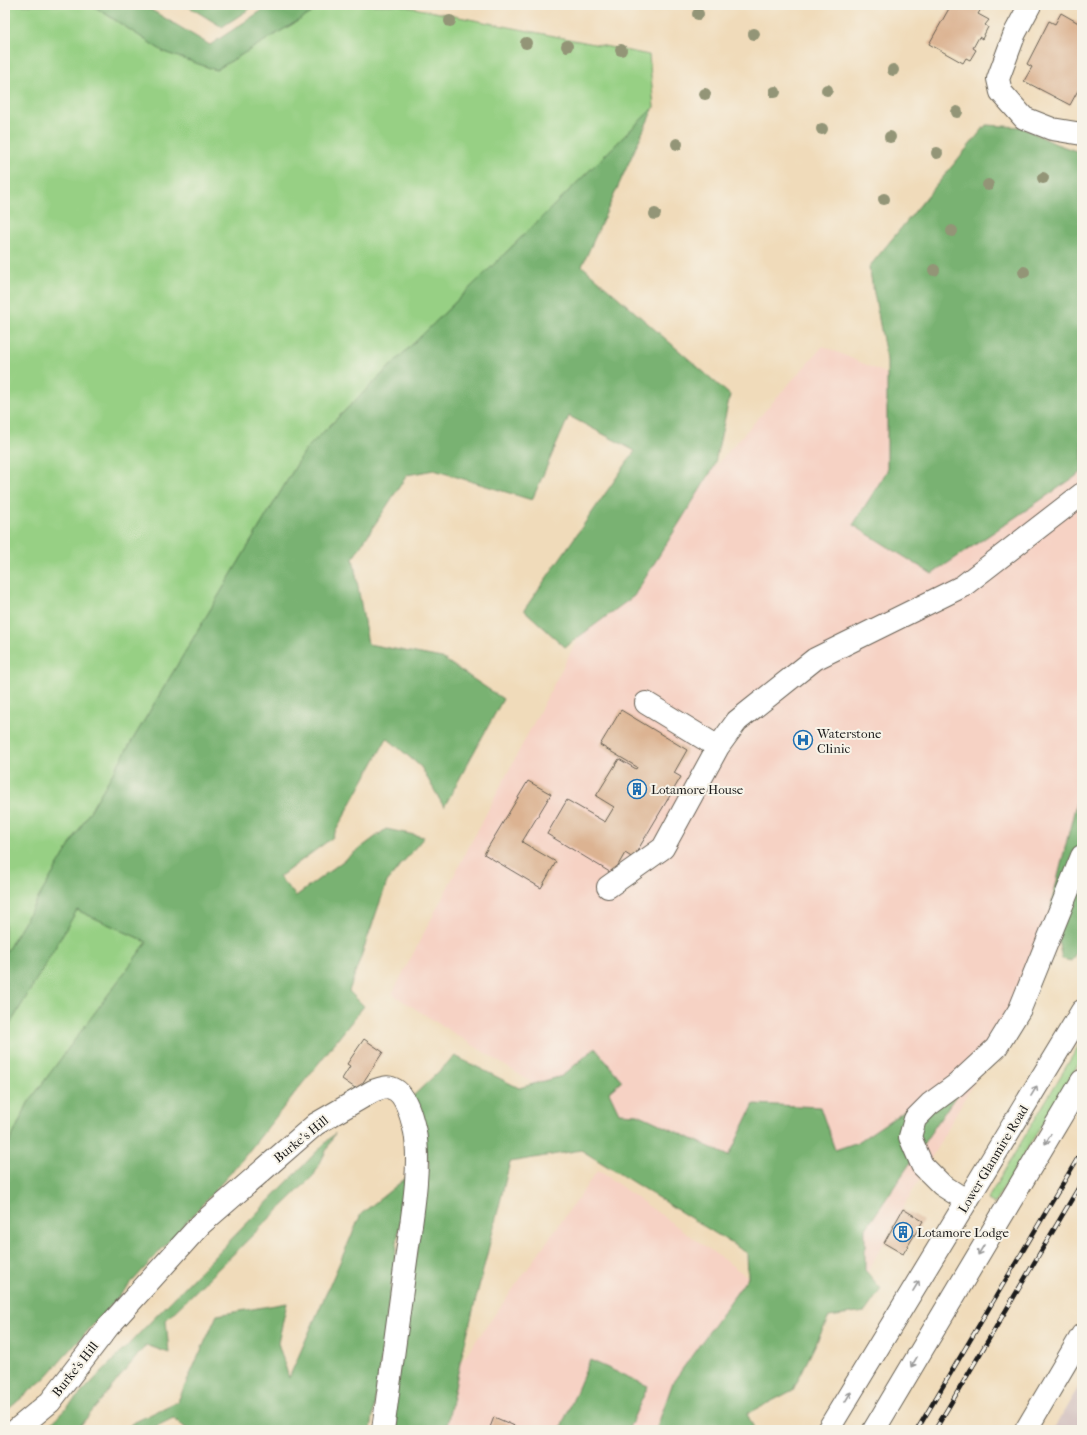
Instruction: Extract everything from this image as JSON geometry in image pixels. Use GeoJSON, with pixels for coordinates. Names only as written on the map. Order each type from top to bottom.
{"type":"FeatureCollection","features":[{"type":"Feature","properties":{"kind":"main road"},"geometry":{"type":"LineString","coordinates":[[1030,5],[1015,33],[998,79],[1001,92],[1024,118],[1052,128],[1082,134]]}},
{"type":"Feature","properties":{"kind":"main road"},"geometry":{"type":"LineString","coordinates":[[608,887],[663,848],[718,747],[737,721],[815,659],[963,586],[1082,494]]}},
{"type":"Feature","properties":{"kind":"main road"},"geometry":{"type":"LineString","coordinates":[[646,703],[718,747]]}},
{"type":"Feature","properties":{"kind":"main road"},"geometry":{"type":"LineString","coordinates":[[968,1201],[942,1185],[922,1164],[910,1137],[915,1119],[930,1104],[956,1085],[996,1048],[1020,1008],[1082,856]]}},
{"type":"Feature","properties":{"kind":"main road","name":"Lower Glanmire Road"},"geometry":{"type":"LineString","coordinates":[[828,1430],[1082,1011]]}},
{"type":"Feature","properties":{"kind":"main road"},"geometry":{"type":"LineString","coordinates":[[874,1430],[1082,1081]]}},
{"type":"Feature","properties":{"kind":"main road","name":"Burke's Hill"},"geometry":{"type":"LineString","coordinates":[[16,1430],[50,1402],[108,1327],[201,1224],[316,1124],[374,1091],[382,1088],[392,1088],[402,1096],[408,1109],[415,1133],[416,1162],[410,1231],[383,1430]]}},
{"type":"Feature","properties":{"kind":"main road"},"geometry":{"type":"LineString","coordinates":[[1026,1430],[1082,1335]]}},
{"type":"Feature","properties":{"kind":"shaded area","name":"Waterstone Clinic"},"geometry":{"type":"Polygon","coordinates":[[[823,346],[1018,431],[1082,431],[1082,888],[858,1289],[392,994],[602,592],[823,346]]]}},
{"type":"Feature","properties":{"kind":"shaded area"},"geometry":{"type":"Polygon","coordinates":[[[598,1170],[748,1277],[673,1382],[656,1430],[446,1430],[460,1363],[598,1170]]]}},
{"type":"Feature","properties":{"kind":"shaded area"},"geometry":{"type":"Polygon","coordinates":[[[1082,1381],[1082,1430],[1053,1430],[1073,1396],[1082,1381]]]}},
{"type":"Feature","properties":{"kind":"green space"},"geometry":{"type":"Polygon","coordinates":[[[5,5],[92,5],[164,52],[216,70],[311,13],[308,5],[399,5],[649,55],[654,107],[306,449],[5,954],[5,5]]]}},
{"type":"Feature","properties":{"kind":"green space"},"geometry":{"type":"Polygon","coordinates":[[[92,5],[143,5],[210,45],[270,5],[308,5],[311,13],[216,70],[164,52],[92,5]]]}},
{"type":"Feature","properties":{"kind":"green space"},"geometry":{"type":"Polygon","coordinates":[[[186,5],[251,5],[248,10],[222,27],[186,5]]]}},
{"type":"Feature","properties":{"kind":"green space"},"geometry":{"type":"Polygon","coordinates":[[[654,107],[582,266],[730,395],[714,467],[634,596],[565,647],[524,610],[635,451],[569,416],[532,500],[434,470],[407,475],[353,558],[368,644],[442,658],[503,699],[444,807],[421,767],[387,738],[332,838],[279,877],[296,896],[386,829],[424,837],[387,882],[349,991],[364,1006],[237,1166],[45,1378],[5,1412],[5,1152],[28,1103],[147,942],[77,910],[5,1033],[5,954],[306,449],[654,107]]]}},
{"type":"Feature","properties":{"kind":"green space"},"geometry":{"type":"Polygon","coordinates":[[[986,125],[1021,127],[1056,144],[1082,153],[1082,472],[932,574],[853,525],[887,471],[887,361],[869,267],[986,125]]]}},
{"type":"Feature","properties":{"kind":"green space"},"geometry":{"type":"Polygon","coordinates":[[[1082,779],[1082,943],[1071,961],[1062,959],[1051,905],[1082,779]]]}},
{"type":"Feature","properties":{"kind":"green space"},"geometry":{"type":"Polygon","coordinates":[[[77,910],[147,942],[28,1103],[5,1152],[5,1033],[77,910]]]}},
{"type":"Feature","properties":{"kind":"green space"},"geometry":{"type":"Polygon","coordinates":[[[1082,1040],[1082,1058],[994,1204],[987,1200],[1082,1040]]]}},
{"type":"Feature","properties":{"kind":"green space"},"geometry":{"type":"Polygon","coordinates":[[[595,1048],[622,1081],[609,1092],[619,1113],[638,1114],[729,1156],[754,1104],[820,1107],[835,1150],[858,1142],[929,1094],[959,1091],[865,1230],[865,1270],[881,1289],[865,1312],[829,1317],[793,1390],[747,1414],[754,1428],[753,1430],[656,1430],[673,1382],[748,1277],[747,1253],[581,1150],[510,1162],[460,1363],[446,1430],[390,1430],[429,1164],[412,1097],[455,1056],[519,1088],[562,1076],[595,1048]]]}},
{"type":"Feature","properties":{"kind":"green space"},"geometry":{"type":"Polygon","coordinates":[[[335,1133],[314,1175],[166,1320],[169,1353],[146,1345],[77,1430],[45,1430],[335,1133]]]}},
{"type":"Feature","properties":{"kind":"green space"},"geometry":{"type":"Polygon","coordinates":[[[406,1178],[371,1430],[188,1430],[173,1418],[149,1430],[127,1430],[131,1424],[178,1401],[217,1315],[287,1303],[278,1343],[289,1378],[361,1214],[406,1178]]]}},
{"type":"Feature","properties":{"kind":"green space"},"geometry":{"type":"Polygon","coordinates":[[[590,1360],[648,1386],[628,1430],[560,1430],[590,1360]]]}},
{"type":"Feature","properties":{"kind":"building"},"geometry":{"type":"Polygon","coordinates":[[[951,5],[987,5],[984,10],[981,9],[978,14],[989,20],[985,25],[988,27],[982,39],[979,37],[973,48],[976,50],[970,60],[966,58],[963,63],[929,44],[951,5]]]}},
{"type":"Feature","properties":{"kind":"building"},"geometry":{"type":"Polygon","coordinates":[[[1061,13],[1082,25],[1082,83],[1070,105],[1024,81],[1032,67],[1027,64],[1049,21],[1055,24],[1061,13]]]}},
{"type":"Feature","properties":{"kind":"building","name":"Lotamore House"},"geometry":{"type":"Polygon","coordinates":[[[621,710],[687,750],[674,773],[681,777],[633,858],[625,853],[613,874],[547,834],[567,800],[605,822],[614,807],[596,796],[619,759],[636,769],[637,767],[600,745],[621,710]]]}},
{"type":"Feature","properties":{"kind":"building"},"geometry":{"type":"Polygon","coordinates":[[[528,781],[551,794],[522,842],[556,862],[541,888],[484,854],[528,781]]]}},
{"type":"Feature","properties":{"kind":"building"},"geometry":{"type":"Polygon","coordinates":[[[364,1039],[383,1052],[358,1090],[342,1079],[350,1066],[347,1064],[364,1039]]]}},
{"type":"Feature","properties":{"kind":"building","name":"Lotamore Lodge"},"geometry":{"type":"Polygon","coordinates":[[[903,1209],[923,1221],[903,1254],[884,1243],[903,1209]]]}},
{"type":"Feature","properties":{"kind":"building"},"geometry":{"type":"Polygon","coordinates":[[[494,1417],[524,1430],[489,1430],[494,1417]]]}},
{"type":"Feature","properties":{"kind":"railway"},"geometry":{"type":"LineString","coordinates":[[917,1430],[1082,1151]]}},
{"type":"Feature","properties":{"kind":"railway"},"geometry":{"type":"LineString","coordinates":[[935,1430],[1082,1182]]}},
{"type":"Feature","properties":{"kind":"place","name":"Waterstone Clinic"},"geometry":{"type":"Point","coordinates":[803,740]}},
{"type":"Feature","properties":{"kind":"place","name":"Lotamore House"},"geometry":{"type":"Point","coordinates":[637,789]}},
{"type":"Feature","properties":{"kind":"place","name":"Lotamore Lodge"},"geometry":{"type":"Point","coordinates":[903,1232]}}]}
